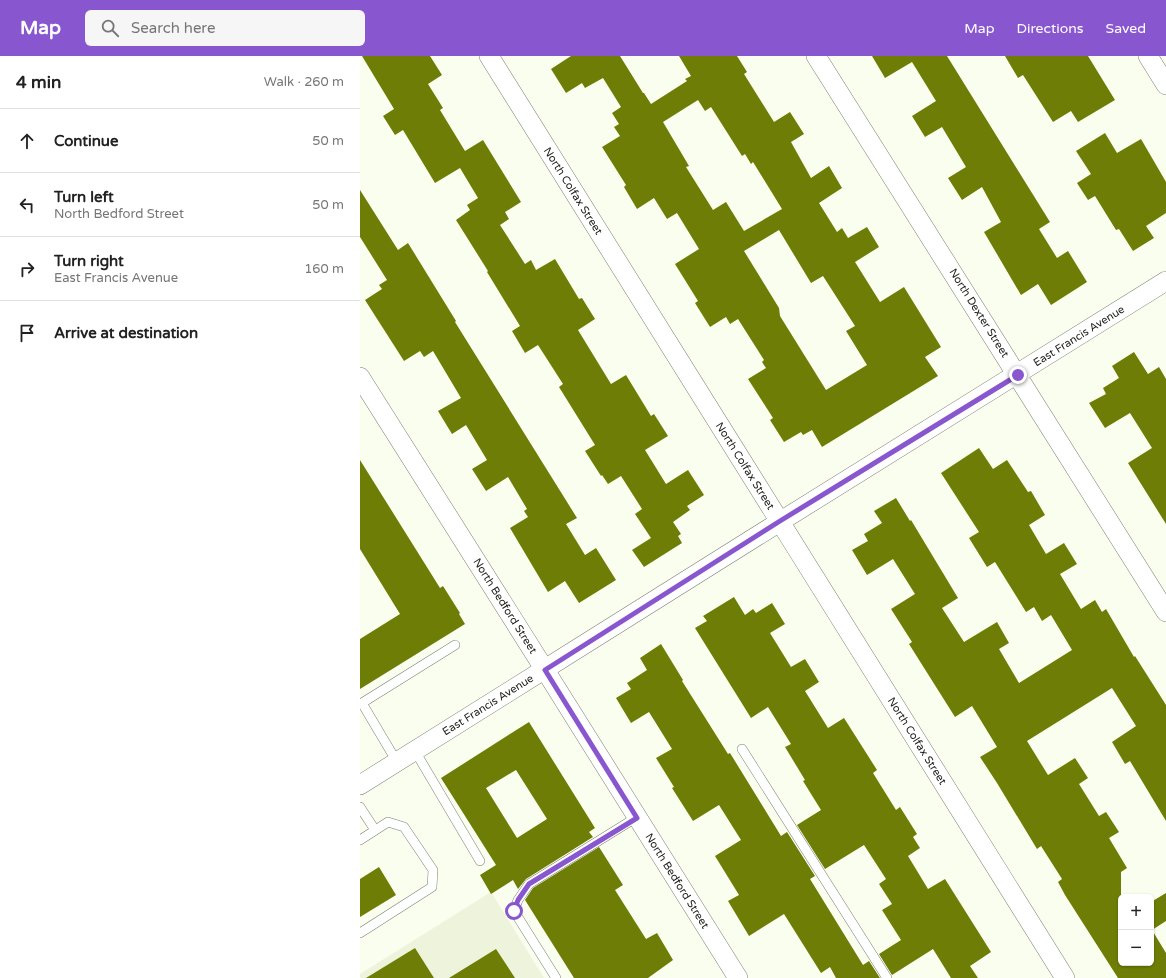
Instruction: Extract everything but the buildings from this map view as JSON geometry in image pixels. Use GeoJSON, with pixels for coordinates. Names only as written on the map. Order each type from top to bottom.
{"type":"FeatureCollection","features":[{"type":"Feature","properties":{"kind":"street","name":"North Colfax Street"},"geometry":{"type":"LineString","coordinates":[[489,56],[1065,978]]}},
{"type":"Feature","properties":{"kind":"street","name":"North Dexter Street"},"geometry":{"type":"LineString","coordinates":[[816,56],[1166,612]]}},
{"type":"Feature","properties":{"kind":"street"},"geometry":{"type":"LineString","coordinates":[[1148,56],[1166,85]]}},
{"type":"Feature","properties":{"kind":"street","name":"East Francis Avenue"},"geometry":{"type":"LineString","coordinates":[[360,785],[780,521],[1018,375],[1166,281]]}},
{"type":"Feature","properties":{"kind":"street","name":"North Bedford Street"},"geometry":{"type":"LineString","coordinates":[[360,377],[738,978]]}},
{"type":"Feature","properties":{"kind":"lane"},"geometry":{"type":"LineString","coordinates":[[398,762],[362,703],[455,645]]}},
{"type":"Feature","properties":{"kind":"lane"},"geometry":{"type":"LineString","coordinates":[[742,749],[887,978]]}},
{"type":"Feature","properties":{"kind":"lane"},"geometry":{"type":"LineString","coordinates":[[415,751],[480,861]]}},
{"type":"Feature","properties":{"kind":"lane"},"geometry":{"type":"LineString","coordinates":[[360,807],[375,830]]}},
{"type":"Feature","properties":{"kind":"lane"},"geometry":{"type":"LineString","coordinates":[[556,978],[514,911],[518,900],[529,884],[637,818]]}},
{"type":"Feature","properties":{"kind":"lane"},"geometry":{"type":"LineString","coordinates":[[360,840],[388,822],[404,827],[433,870],[432,887],[360,933]]}},
{"type":"Feature","properties":{"kind":"shaded area"},"geometry":{"type":"Polygon","coordinates":[[[491,892],[544,978],[360,978],[360,974],[491,892]]]}},
{"type":"Feature","properties":{"kind":"route"},"geometry":{"type":"LineString","coordinates":[[514,911],[518,900],[529,884],[637,818],[545,670],[780,521],[1018,375]]}}]}
